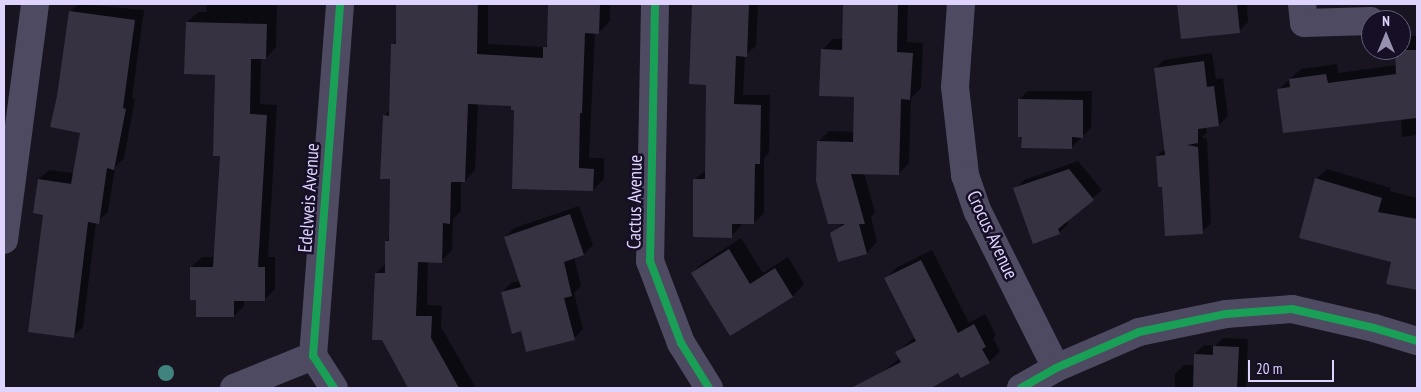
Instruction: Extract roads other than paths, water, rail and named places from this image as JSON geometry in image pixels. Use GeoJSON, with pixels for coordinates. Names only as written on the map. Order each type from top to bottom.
{"type":"FeatureCollection","features":[{"type":"Feature","properties":{"kind":"street"},"geometry":{"type":"LineString","coordinates":[[4,240],[35,4]]}},
{"type":"Feature","properties":{"kind":"street","name":"Edelweis Avenue"},"geometry":{"type":"LineString","coordinates":[[313,356],[340,4]]}},
{"type":"Feature","properties":{"kind":"street","name":"Cactus Avenue"},"geometry":{"type":"LineString","coordinates":[[655,4],[650,261],[681,343],[709,388]]}},
{"type":"Feature","properties":{"kind":"street","name":"Crocus Avenue"},"geometry":{"type":"LineString","coordinates":[[961,4],[955,87],[965,176],[978,212],[1056,368]]}},
{"type":"Feature","properties":{"kind":"street"},"geometry":{"type":"LineString","coordinates":[[1302,4],[1304,23],[1361,21]]}},
{"type":"Feature","properties":{"kind":"street"},"geometry":{"type":"LineString","coordinates":[[1021,388],[1056,368],[1139,332],[1226,314],[1292,309],[1417,341]]}},
{"type":"Feature","properties":{"kind":"street"},"geometry":{"type":"LineString","coordinates":[[234,388],[313,356],[334,388]]}}]}
